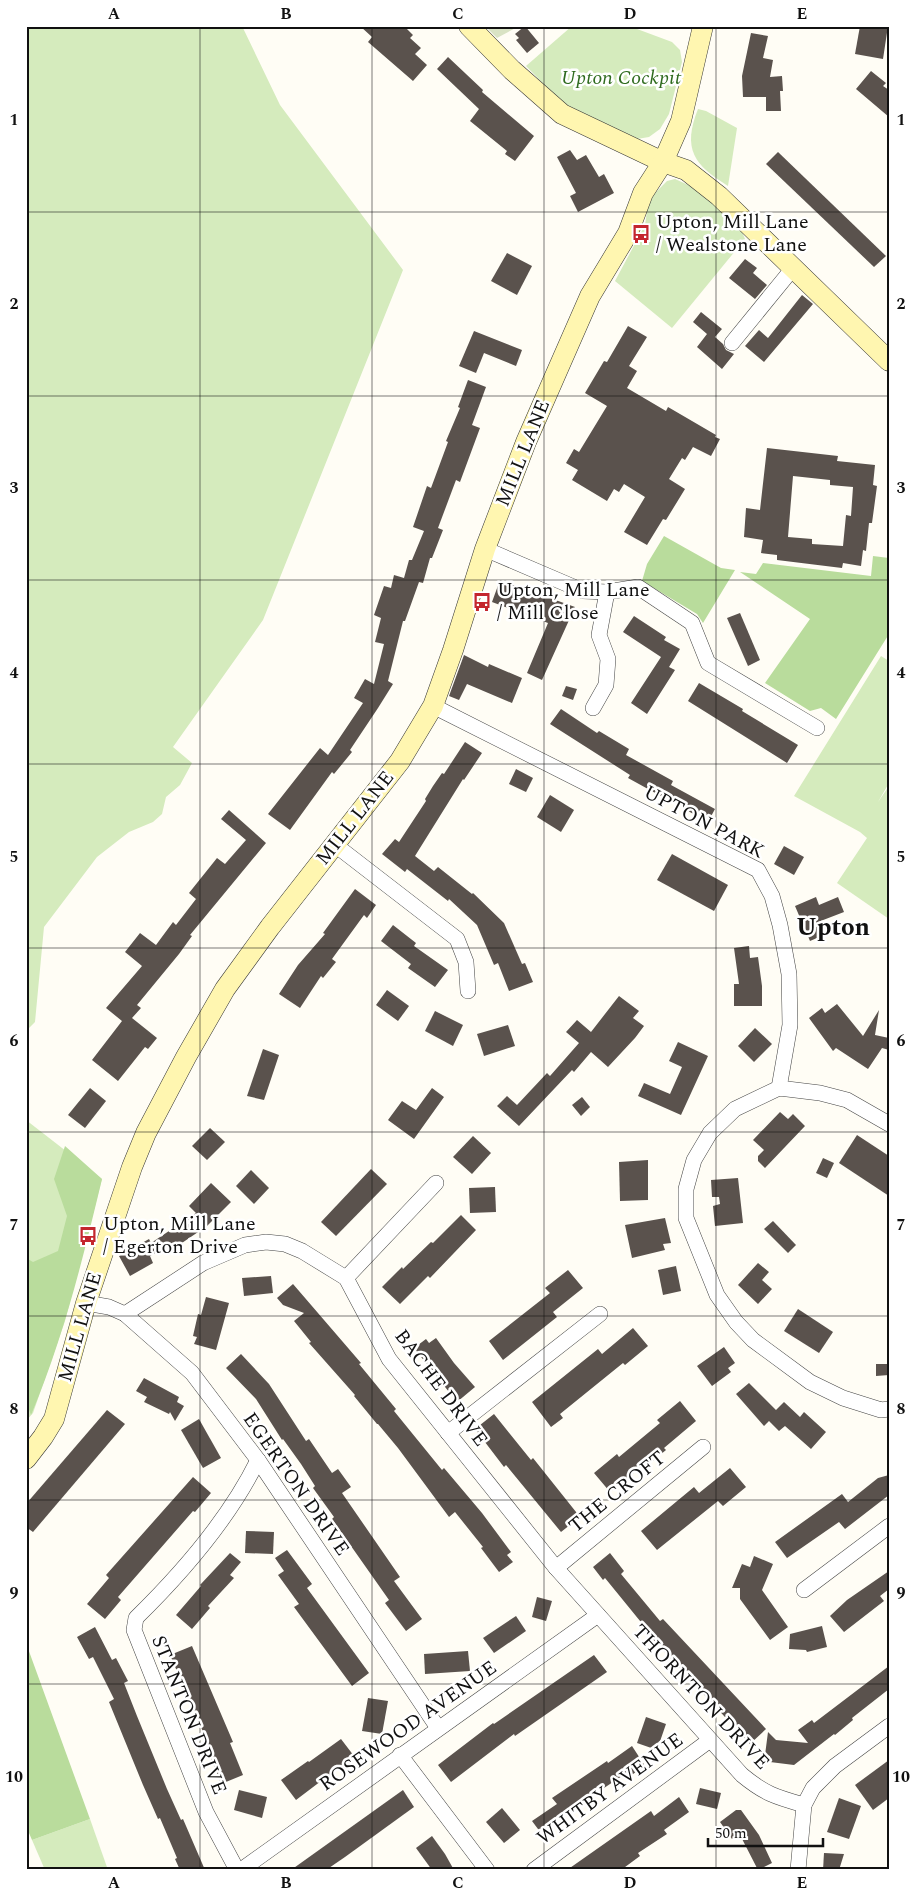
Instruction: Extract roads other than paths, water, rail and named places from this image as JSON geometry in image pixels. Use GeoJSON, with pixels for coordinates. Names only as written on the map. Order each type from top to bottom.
{"type":"FeatureCollection","features":[{"type":"Feature","properties":{"kind":"street"},"geometry":{"type":"LineString","coordinates":[[469,26],[512,70],[562,114],[663,162],[686,170],[723,199],[794,267],[853,328],[889,361]]}},
{"type":"Feature","properties":{"kind":"street","name":"MILL LANE"},"geometry":{"type":"LineString","coordinates":[[26,1459],[54,1419],[86,1303],[132,1167],[146,1133],[186,1057],[225,989],[334,844],[400,761],[433,706],[485,549],[526,442],[590,296],[628,233],[643,193],[663,162],[681,122],[703,26]]}},
{"type":"Feature","properties":{"kind":"street"},"geometry":{"type":"LineString","coordinates":[[732,344],[794,267]]}},
{"type":"Feature","properties":{"kind":"street"},"geometry":{"type":"LineString","coordinates":[[485,549],[583,591],[607,592],[638,587],[692,623],[708,663],[817,728]]}},
{"type":"Feature","properties":{"kind":"street"},"geometry":{"type":"LineString","coordinates":[[593,708],[606,685],[608,659],[599,635],[607,592]]}},
{"type":"Feature","properties":{"kind":"street","name":"UPTON PARK"},"geometry":{"type":"LineString","coordinates":[[433,706],[758,870],[772,896],[780,925],[789,974],[790,1025],[779,1088]]}},
{"type":"Feature","properties":{"kind":"street"},"geometry":{"type":"LineString","coordinates":[[334,844],[457,939],[466,962],[468,991]]}},
{"type":"Feature","properties":{"kind":"street"},"geometry":{"type":"LineString","coordinates":[[889,1124],[847,1100],[820,1093],[779,1088],[735,1108],[710,1133],[694,1160],[686,1189],[686,1218],[717,1295],[736,1322],[753,1340],[810,1382],[843,1398],[881,1410],[889,1409]]}},
{"type":"Feature","properties":{"kind":"street"},"geometry":{"type":"LineString","coordinates":[[125,1314],[203,1263],[245,1245],[266,1242],[285,1244],[302,1251],[346,1278],[436,1183]]}},
{"type":"Feature","properties":{"kind":"street","name":"BACHE DRIVE"},"geometry":{"type":"LineString","coordinates":[[346,1278],[389,1358],[556,1568],[598,1615]]}},
{"type":"Feature","properties":{"kind":"street","name":"EGERTON DRIVE"},"geometry":{"type":"LineString","coordinates":[[86,1303],[109,1307],[125,1314],[192,1373],[258,1460],[438,1728]]}},
{"type":"Feature","properties":{"kind":"street"},"geometry":{"type":"LineString","coordinates":[[448,1432],[600,1314]]}},
{"type":"Feature","properties":{"kind":"street","name":"THE CROFT"},"geometry":{"type":"LineString","coordinates":[[556,1568],[703,1447]]}},
{"type":"Feature","properties":{"kind":"street","name":"STANTON DRIVE"},"geometry":{"type":"LineString","coordinates":[[237,1870],[206,1812],[134,1630],[136,1618],[208,1540],[245,1488],[258,1460]]}},
{"type":"Feature","properties":{"kind":"street"},"geometry":{"type":"LineString","coordinates":[[245,1488],[254,1485],[277,1489]]}},
{"type":"Feature","properties":{"kind":"street"},"geometry":{"type":"LineString","coordinates":[[804,1590],[889,1526]]}},
{"type":"Feature","properties":{"kind":"street","name":"ROSEWOOD AVENUE"},"geometry":{"type":"LineString","coordinates":[[241,1870],[598,1615]]}},
{"type":"Feature","properties":{"kind":"street","name":"THORNTON DRIVE"},"geometry":{"type":"LineString","coordinates":[[598,1615],[710,1740],[754,1785],[769,1795],[804,1805]]}},
{"type":"Feature","properties":{"kind":"street"},"geometry":{"type":"LineString","coordinates":[[798,1870],[804,1805],[813,1788],[835,1766],[889,1726]]}},
{"type":"Feature","properties":{"kind":"street","name":"WHITBY AVENUE"},"geometry":{"type":"LineString","coordinates":[[534,1870],[710,1740]]}},
{"type":"Feature","properties":{"kind":"street"},"geometry":{"type":"LineString","coordinates":[[400,1755],[487,1870]]}},
{"type":"Feature","properties":{"kind":"place","name":"Upton, Mill Lane / Wealstone Lane"},"geometry":{"type":"Point","coordinates":[641,234]}},
{"type":"Feature","properties":{"kind":"place","name":"Upton, Mill Lane / Mill Close"},"geometry":{"type":"Point","coordinates":[482,602]}},
{"type":"Feature","properties":{"kind":"place","name":"Upton, Mill Lane / Egerton Drive"},"geometry":{"type":"Point","coordinates":[88,1236]}},
{"type":"Feature","properties":{"kind":"district","name":"Upton"},"geometry":{"type":"Point","coordinates":[833,928]}},
{"type":"Feature","properties":{"kind":"park label","name":"Upton Cockpit"},"geometry":{"type":"Point","coordinates":[621,78]}}]}
